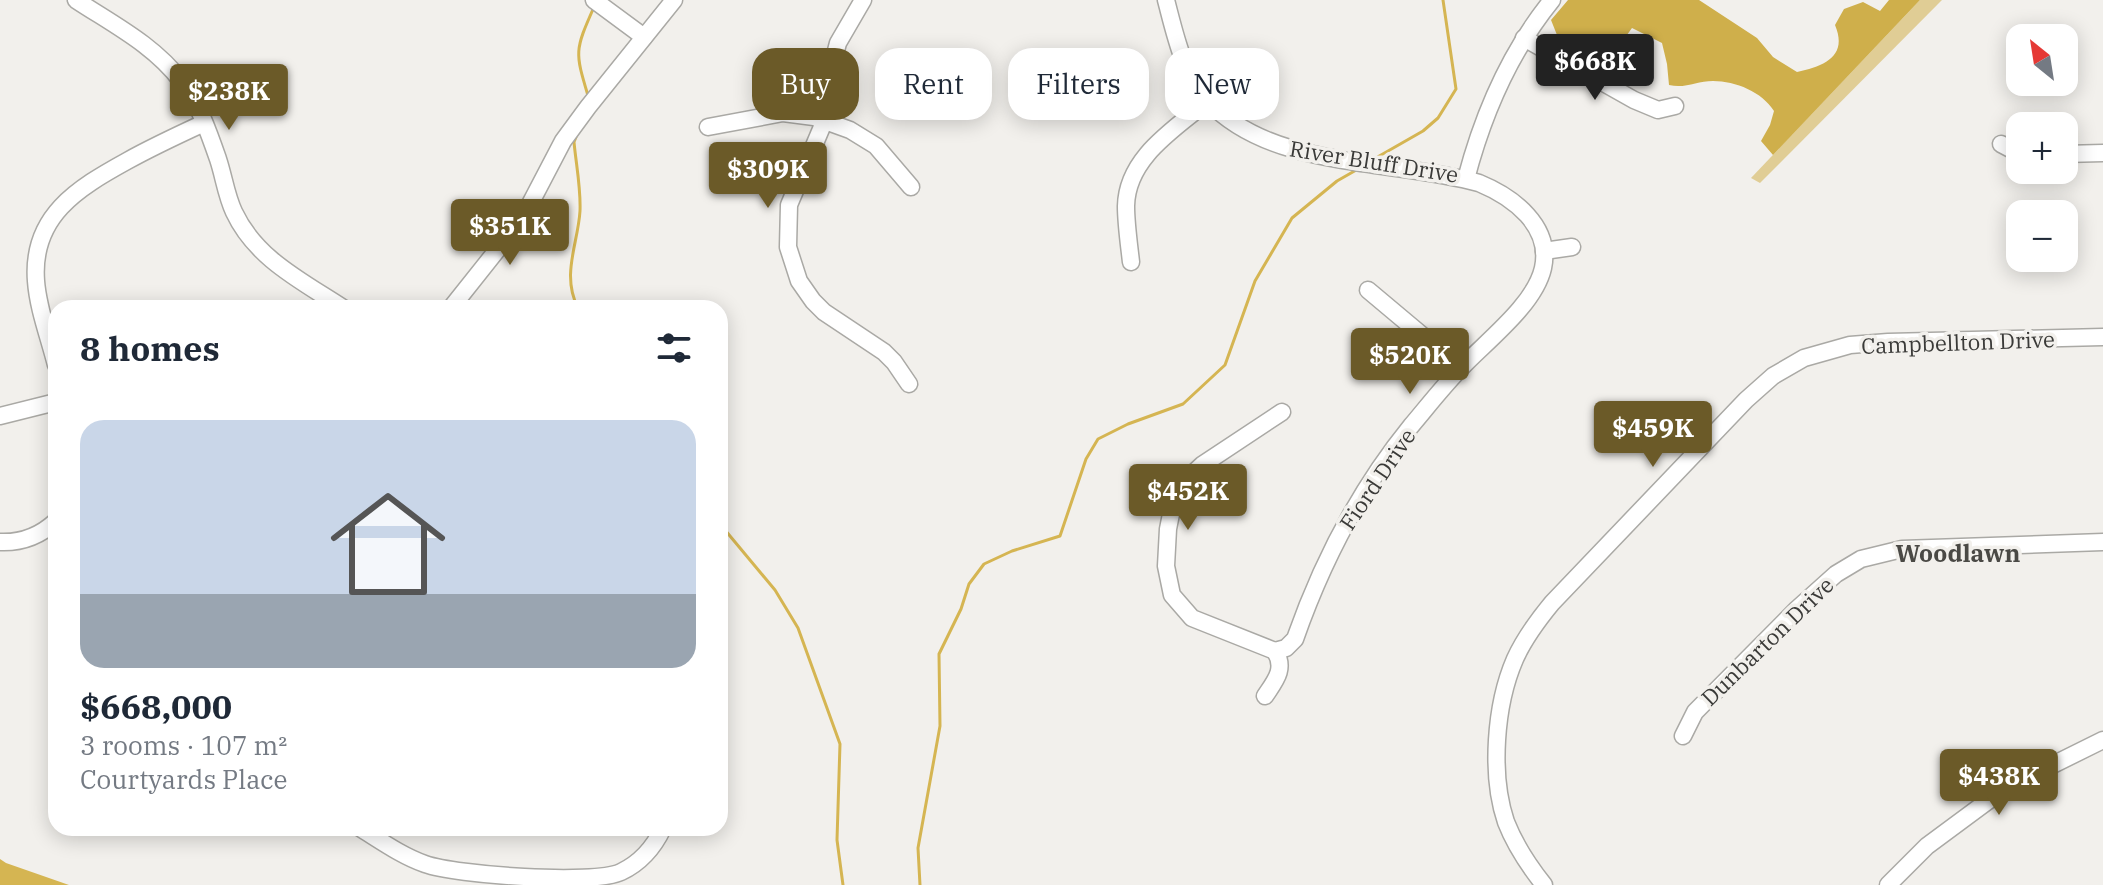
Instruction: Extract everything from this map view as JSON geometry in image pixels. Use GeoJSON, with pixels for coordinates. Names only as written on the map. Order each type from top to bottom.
{"type":"FeatureCollection","features":[{"type":"Feature","properties":{"kind":"street"},"geometry":{"type":"LineString","coordinates":[[76,0],[143,41],[181,81],[204,123],[228,197],[248,237],[274,263],[331,300]]}},
{"type":"Feature","properties":{"kind":"street"},"geometry":{"type":"LineString","coordinates":[[594,0],[644,37]]}},
{"type":"Feature","properties":{"kind":"street"},"geometry":{"type":"LineString","coordinates":[[457,300],[513,230],[563,141],[674,0]]}},
{"type":"Feature","properties":{"kind":"street"},"geometry":{"type":"LineString","coordinates":[[863,0],[844,31],[834,56],[824,122],[789,205],[787,233],[794,270],[813,301],[824,312],[884,352],[909,384]]}},
{"type":"Feature","properties":{"kind":"street","name":"River Bluff Drive"},"geometry":{"type":"LineString","coordinates":[[1166,0],[1178,48]]}},
{"type":"Feature","properties":{"kind":"street","name":"River Bluff Drive"},"geometry":{"type":"LineString","coordinates":[[1231,120],[1276,145],[1466,179],[1477,134],[1500,81],[1524,38],[1552,0]]}},
{"type":"Feature","properties":{"kind":"street"},"geometry":{"type":"LineString","coordinates":[[1524,38],[1634,100],[1658,110],[1675,106]]}},
{"type":"Feature","properties":{"kind":"street"},"geometry":{"type":"LineString","coordinates":[[708,127],[783,113],[804,115],[850,130],[876,146],[911,187]]}},
{"type":"Feature","properties":{"kind":"street"},"geometry":{"type":"LineString","coordinates":[[1131,262],[1126,206],[1135,171],[1149,152],[1186,120]]}},
{"type":"Feature","properties":{"kind":"street"},"geometry":{"type":"LineString","coordinates":[[48,331],[36,281],[36,262],[55,214],[71,195],[91,181],[204,123]]}},
{"type":"Feature","properties":{"kind":"street"},"geometry":{"type":"LineString","coordinates":[[2001,144],[2006,147]]}},
{"type":"Feature","properties":{"kind":"street"},"geometry":{"type":"LineString","coordinates":[[2078,154],[2103,153]]}},
{"type":"Feature","properties":{"kind":"street"},"geometry":{"type":"LineString","coordinates":[[1466,179],[1492,188],[1525,212],[1540,233],[1544,251],[1572,247]]}},
{"type":"Feature","properties":{"kind":"street","name":"Fiord Drive"},"geometry":{"type":"LineString","coordinates":[[1275,651],[1286,648],[1295,639],[1324,564],[1359,500],[1410,427],[1461,368],[1525,302],[1540,279],[1544,251]]}},
{"type":"Feature","properties":{"kind":"street"},"geometry":{"type":"LineString","coordinates":[[1368,290],[1461,368]]}},
{"type":"Feature","properties":{"kind":"street","name":"Campbellton Drive"},"geometry":{"type":"LineString","coordinates":[[1544,885],[1522,854],[1505,819],[1496,761],[1503,699],[1514,662],[1529,633],[1552,603],[1746,400],[1773,376],[1804,358],[1850,345],[2103,337]]}},
{"type":"Feature","properties":{"kind":"street"},"geometry":{"type":"LineString","coordinates":[[0,416],[48,404]]}},
{"type":"Feature","properties":{"kind":"street"},"geometry":{"type":"LineString","coordinates":[[1265,696],[1280,673],[1280,661],[1275,651],[1210,628],[1192,618],[1172,595],[1166,566],[1174,499],[1186,480],[1202,465],[1282,412]]}},
{"type":"Feature","properties":{"kind":"street"},"geometry":{"type":"LineString","coordinates":[[0,542],[32,538],[48,527]]}},
{"type":"Feature","properties":{"kind":"street","name":"Dunbarton Drive"},"geometry":{"type":"LineString","coordinates":[[1683,736],[1695,712],[1797,609],[1836,574],[1861,559],[1902,549],[2103,542]]}},
{"type":"Feature","properties":{"kind":"street"},"geometry":{"type":"LineString","coordinates":[[1888,885],[1927,846],[2004,789],[2103,740]]}},
{"type":"Feature","properties":{"kind":"street"},"geometry":{"type":"LineString","coordinates":[[373,836],[407,857],[438,869],[479,875],[573,877],[610,876],[631,867],[648,852],[658,836]]}},
{"type":"Feature","properties":{"kind":"shaded area"},"geometry":{"type":"Polygon","coordinates":[[[1568,0],[1699,0],[1757,38],[1773,57],[1797,72],[1825,63],[1836,52],[1838,36],[1835,25],[1844,9],[1863,2],[1880,11],[1889,0],[1920,0],[1773,155],[1761,141],[1774,111],[1763,98],[1739,85],[1722,82],[1669,85],[1662,43],[1632,28],[1605,65],[1557,35],[1551,20],[1568,0]]]}},
{"type":"Feature","properties":{"kind":"shaded area"},"geometry":{"type":"Polygon","coordinates":[[[1920,0],[1942,0],[1760,183],[1751,178],[1920,0]]]}},
{"type":"Feature","properties":{"kind":"shaded area"},"geometry":{"type":"Polygon","coordinates":[[[0,859],[6,863],[69,885],[0,885],[0,859]]]}},
{"type":"Feature","properties":{"kind":"waterway"},"geometry":{"type":"LineString","coordinates":[[1374,159],[1423,131],[1438,118],[1456,89],[1443,0]]}},
{"type":"Feature","properties":{"kind":"waterway"},"geometry":{"type":"LineString","coordinates":[[589,99],[579,52],[594,7]]}},
{"type":"Feature","properties":{"kind":"waterway"},"geometry":{"type":"LineString","coordinates":[[575,300],[571,272],[580,211],[574,142],[578,132]]}},
{"type":"Feature","properties":{"kind":"waterway"},"geometry":{"type":"LineString","coordinates":[[920,885],[918,848],[940,726],[939,654],[961,609],[969,584],[984,564],[1012,551],[1060,536],[1086,459],[1098,439],[1128,424],[1183,404],[1225,365],[1255,281],[1292,218],[1337,181],[1358,169]]}},
{"type":"Feature","properties":{"kind":"waterway"},"geometry":{"type":"LineString","coordinates":[[728,534],[775,590],[798,628],[840,744],[837,840],[843,885]]}},
{"type":"Feature","properties":{"kind":"district","name":"Woodlawn"},"geometry":{"type":"Point","coordinates":[1958,553]}}]}
